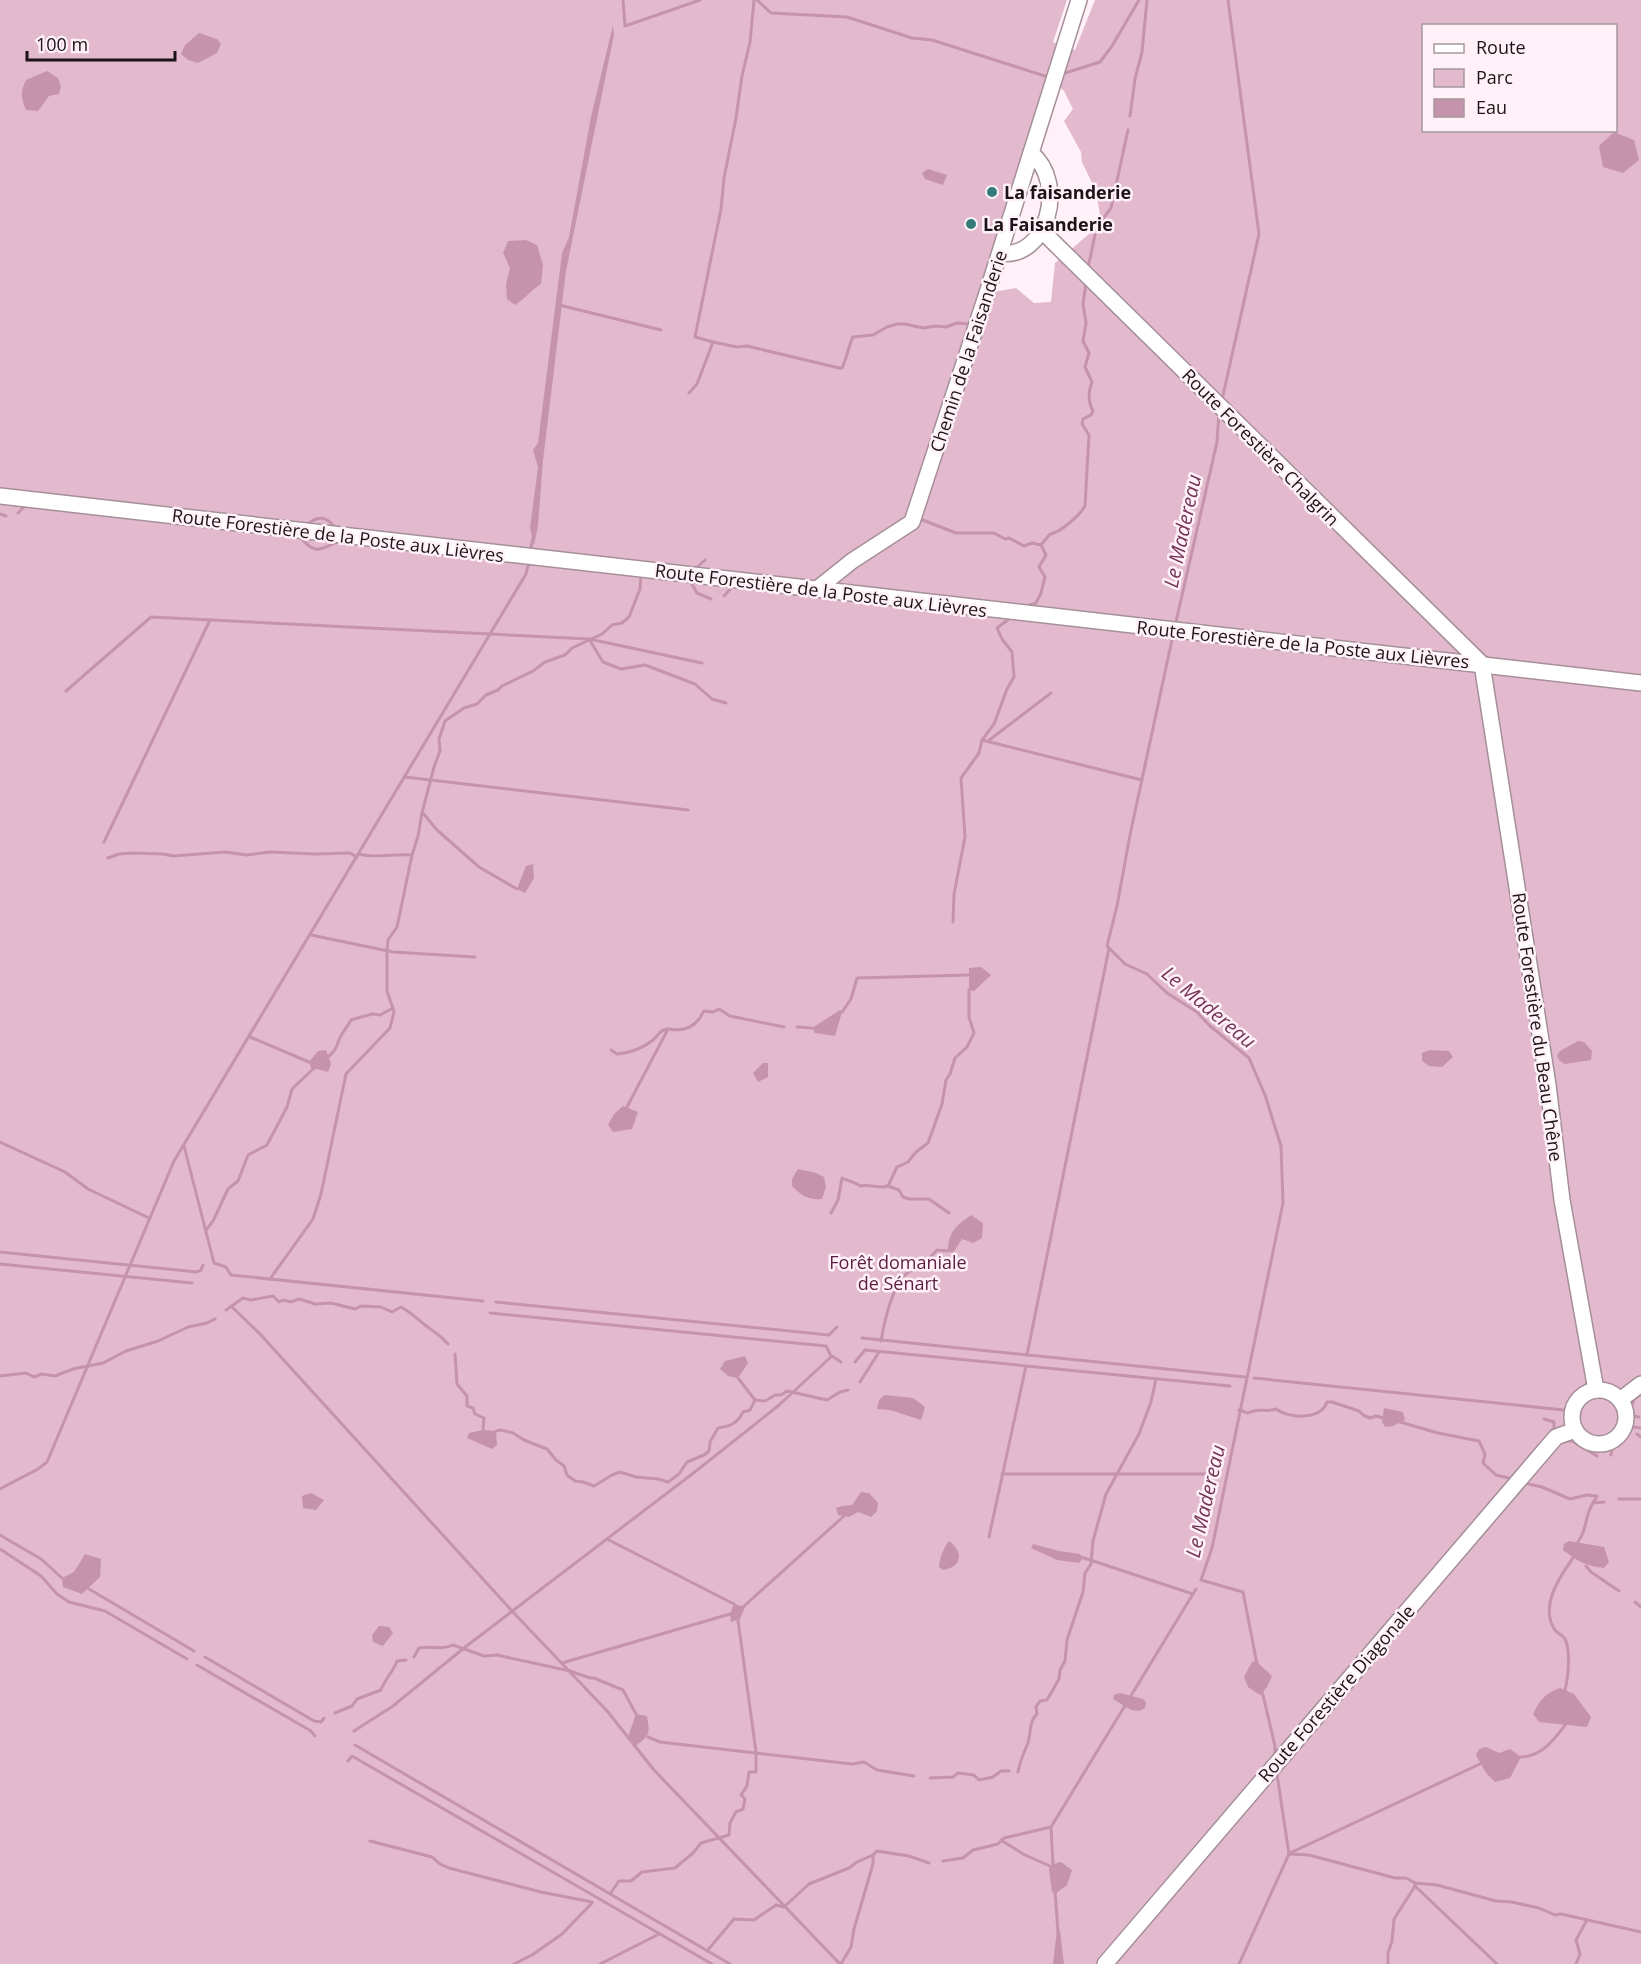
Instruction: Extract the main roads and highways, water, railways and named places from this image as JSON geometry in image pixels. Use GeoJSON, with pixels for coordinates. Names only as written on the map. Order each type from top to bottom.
{"type":"FeatureCollection","features":[{"type":"Feature","properties":{"kind":"water"},"geometry":{"type":"Polygon","coordinates":[[[613,25],[614,35],[566,271],[534,545],[530,528],[538,467],[533,450],[538,443],[562,253],[569,237],[591,117],[613,25]]]}},
{"type":"Feature","properties":{"kind":"water"},"geometry":{"type":"Polygon","coordinates":[[[199,33],[217,39],[221,44],[217,53],[198,63],[188,60],[181,54],[185,45],[199,33]]]}},
{"type":"Feature","properties":{"kind":"water"},"geometry":{"type":"Polygon","coordinates":[[[47,71],[58,78],[61,87],[59,94],[49,96],[38,111],[26,110],[22,95],[26,80],[47,71]]]}},
{"type":"Feature","properties":{"kind":"water"},"geometry":{"type":"Polygon","coordinates":[[[1614,132],[1634,140],[1639,160],[1623,173],[1603,167],[1599,146],[1614,132]]]}},
{"type":"Feature","properties":{"kind":"water"},"geometry":{"type":"Polygon","coordinates":[[[928,169],[947,175],[943,185],[925,179],[922,173],[928,169]]]}},
{"type":"Feature","properties":{"kind":"water"},"geometry":{"type":"Polygon","coordinates":[[[526,240],[537,245],[543,265],[541,284],[515,305],[507,299],[506,284],[510,268],[503,253],[508,241],[526,240]]]}},
{"type":"Feature","properties":{"kind":"water"},"geometry":{"type":"Polygon","coordinates":[[[533,864],[534,878],[525,893],[517,889],[526,866],[533,864]]]}},
{"type":"Feature","properties":{"kind":"water"},"geometry":{"type":"Polygon","coordinates":[[[981,967],[991,975],[974,991],[969,990],[969,968],[981,967]]]}},
{"type":"Feature","properties":{"kind":"water"},"geometry":{"type":"Polygon","coordinates":[[[840,1010],[842,1012],[835,1036],[815,1033],[812,1028],[840,1010]]]}},
{"type":"Feature","properties":{"kind":"water"},"geometry":{"type":"Polygon","coordinates":[[[1578,1041],[1584,1042],[1592,1051],[1591,1060],[1565,1064],[1559,1060],[1557,1056],[1560,1051],[1578,1041]]]}},
{"type":"Feature","properties":{"kind":"water"},"geometry":{"type":"Polygon","coordinates":[[[326,1050],[331,1064],[328,1072],[312,1070],[309,1062],[318,1051],[326,1050]]]}},
{"type":"Feature","properties":{"kind":"water"},"geometry":{"type":"Polygon","coordinates":[[[1430,1050],[1449,1051],[1453,1057],[1442,1067],[1429,1066],[1422,1061],[1422,1053],[1430,1050]]]}},
{"type":"Feature","properties":{"kind":"water"},"geometry":{"type":"Polygon","coordinates":[[[763,1063],[768,1063],[768,1077],[758,1082],[753,1073],[763,1063]]]}},
{"type":"Feature","properties":{"kind":"water"},"geometry":{"type":"Polygon","coordinates":[[[623,1106],[638,1112],[632,1129],[613,1132],[608,1125],[614,1114],[623,1106]]]}},
{"type":"Feature","properties":{"kind":"water"},"geometry":{"type":"Polygon","coordinates":[[[798,1169],[824,1177],[826,1187],[822,1199],[805,1197],[792,1186],[792,1179],[798,1169]]]}},
{"type":"Feature","properties":{"kind":"water"},"geometry":{"type":"Polygon","coordinates":[[[971,1215],[983,1223],[982,1238],[973,1243],[962,1239],[953,1253],[948,1251],[951,1234],[971,1215]]]}},
{"type":"Feature","properties":{"kind":"water"},"geometry":{"type":"Polygon","coordinates":[[[745,1356],[748,1363],[738,1378],[728,1376],[720,1369],[725,1361],[745,1356]]]}},
{"type":"Feature","properties":{"kind":"water"},"geometry":{"type":"Polygon","coordinates":[[[885,1395],[913,1398],[925,1407],[921,1420],[890,1410],[877,1409],[879,1400],[885,1395]]]}},
{"type":"Feature","properties":{"kind":"water"},"geometry":{"type":"Polygon","coordinates":[[[1384,1408],[1403,1412],[1405,1420],[1385,1427],[1382,1422],[1384,1408]]]}},
{"type":"Feature","properties":{"kind":"water"},"geometry":{"type":"Polygon","coordinates":[[[483,1430],[496,1431],[497,1445],[492,1449],[467,1438],[469,1433],[483,1430]]]}},
{"type":"Feature","properties":{"kind":"water"},"geometry":{"type":"Polygon","coordinates":[[[861,1492],[869,1493],[878,1503],[877,1511],[871,1517],[858,1512],[849,1517],[838,1515],[836,1508],[852,1505],[861,1492]]]}},
{"type":"Feature","properties":{"kind":"water"},"geometry":{"type":"Polygon","coordinates":[[[311,1493],[324,1500],[316,1510],[303,1508],[302,1496],[311,1493]]]}},
{"type":"Feature","properties":{"kind":"water"},"geometry":{"type":"Polygon","coordinates":[[[949,1541],[957,1550],[959,1558],[954,1566],[943,1570],[939,1567],[940,1560],[949,1541]]]}},
{"type":"Feature","properties":{"kind":"water"},"geometry":{"type":"Polygon","coordinates":[[[1569,1541],[1604,1547],[1609,1562],[1604,1568],[1577,1560],[1563,1550],[1564,1544],[1569,1541]]]}},
{"type":"Feature","properties":{"kind":"water"},"geometry":{"type":"Polygon","coordinates":[[[1033,1544],[1080,1554],[1082,1559],[1079,1563],[1057,1560],[1031,1548],[1033,1544]]]}},
{"type":"Feature","properties":{"kind":"water"},"geometry":{"type":"Polygon","coordinates":[[[85,1554],[101,1559],[100,1577],[82,1594],[63,1587],[62,1578],[74,1572],[85,1554]]]}},
{"type":"Feature","properties":{"kind":"water"},"geometry":{"type":"Polygon","coordinates":[[[734,1604],[745,1607],[740,1619],[731,1622],[730,1614],[734,1604]]]}},
{"type":"Feature","properties":{"kind":"water"},"geometry":{"type":"Polygon","coordinates":[[[379,1626],[389,1627],[393,1633],[383,1646],[373,1642],[372,1635],[379,1626]]]}},
{"type":"Feature","properties":{"kind":"water"},"geometry":{"type":"Polygon","coordinates":[[[1256,1661],[1272,1676],[1260,1695],[1248,1687],[1244,1677],[1252,1662],[1256,1661]]]}},
{"type":"Feature","properties":{"kind":"water"},"geometry":{"type":"Polygon","coordinates":[[[1560,1688],[1574,1694],[1591,1717],[1587,1727],[1539,1722],[1533,1714],[1550,1692],[1560,1688]]]}},
{"type":"Feature","properties":{"kind":"water"},"geometry":{"type":"Polygon","coordinates":[[[1120,1693],[1143,1699],[1146,1702],[1145,1708],[1139,1711],[1131,1710],[1113,1699],[1114,1695],[1120,1693]]]}},
{"type":"Feature","properties":{"kind":"water"},"geometry":{"type":"Polygon","coordinates":[[[636,1714],[647,1716],[648,1734],[635,1746],[628,1737],[636,1714]]]}},
{"type":"Feature","properties":{"kind":"water"},"geometry":{"type":"Polygon","coordinates":[[[1486,1747],[1499,1753],[1510,1749],[1521,1757],[1510,1778],[1495,1782],[1486,1773],[1476,1755],[1479,1749],[1486,1747]]]}},
{"type":"Feature","properties":{"kind":"water"},"geometry":{"type":"Polygon","coordinates":[[[1061,1862],[1072,1870],[1067,1885],[1055,1894],[1052,1892],[1049,1869],[1053,1864],[1061,1862]]]}},
{"type":"Feature","properties":{"kind":"water"},"geometry":{"type":"Polygon","coordinates":[[[1057,1929],[1060,1931],[1064,1964],[1053,1964],[1057,1929]]]}},
{"type":"Feature","properties":{"kind":"waterway"},"geometry":{"type":"LineString","coordinates":[[623,0],[625,26],[700,0]]}},
{"type":"Feature","properties":{"kind":"waterway"},"geometry":{"type":"LineString","coordinates":[[689,393],[697,384],[713,342],[695,337],[721,209],[724,178],[750,42],[754,0]]}},
{"type":"Feature","properties":{"kind":"waterway"},"geometry":{"type":"LineString","coordinates":[[757,0],[771,13],[847,17],[912,38],[932,40],[1048,77]]}},
{"type":"Feature","properties":{"kind":"waterway"},"geometry":{"type":"LineString","coordinates":[[1062,74],[1100,62],[1139,0]]}},
{"type":"Feature","properties":{"kind":"waterway"},"geometry":{"type":"LineString","coordinates":[[1130,116],[1135,79],[1142,52],[1147,0]]}},
{"type":"Feature","properties":{"kind":"waterway","name":"Le Madereau"},"geometry":{"type":"LineString","coordinates":[[1222,400],[1259,234],[1228,0]]}},
{"type":"Feature","properties":{"kind":"waterway"},"geometry":{"type":"LineString","coordinates":[[1099,224],[1111,208],[1128,130]]}},
{"type":"Feature","properties":{"kind":"waterway"},"geometry":{"type":"LineString","coordinates":[[1088,268],[1095,235]]}},
{"type":"Feature","properties":{"kind":"waterway"},"geometry":{"type":"LineString","coordinates":[[1023,607],[1036,603],[1041,593],[1045,577],[1039,567],[1046,555],[1041,545],[1050,534],[1069,523],[1085,506],[1089,435],[1082,424],[1083,419],[1091,415],[1093,411],[1089,397],[1092,382],[1085,367],[1089,353],[1083,341],[1086,323],[1083,304],[1086,283]]}},
{"type":"Feature","properties":{"kind":"waterway"},"geometry":{"type":"LineString","coordinates":[[559,305],[661,330]]}},
{"type":"Feature","properties":{"kind":"waterway"},"geometry":{"type":"LineString","coordinates":[[713,342],[737,347],[747,346],[842,368],[853,337],[873,335],[897,324],[923,328],[946,327],[957,323],[970,324]]}},
{"type":"Feature","properties":{"kind":"waterway","name":"Le Madereau"},"geometry":{"type":"LineString","coordinates":[[1175,626],[1217,442],[1219,412]]}},
{"type":"Feature","properties":{"kind":"waterway"},"geometry":{"type":"LineString","coordinates":[[18,513],[25,506]]}},
{"type":"Feature","properties":{"kind":"waterway"},"geometry":{"type":"LineString","coordinates":[[0,514],[6,516]]}},
{"type":"Feature","properties":{"kind":"waterway"},"geometry":{"type":"LineString","coordinates":[[307,525],[322,518],[329,521],[335,528]]}},
{"type":"Feature","properties":{"kind":"waterway"},"geometry":{"type":"LineString","coordinates":[[920,519],[956,533],[994,533],[1024,546],[1032,543],[1041,545]]}},
{"type":"Feature","properties":{"kind":"waterway"},"geometry":{"type":"LineString","coordinates":[[297,537],[314,549],[322,549],[337,542]]}},
{"type":"Feature","properties":{"kind":"waterway"},"geometry":{"type":"LineString","coordinates":[[530,552],[533,538]]}},
{"type":"Feature","properties":{"kind":"waterway"},"geometry":{"type":"LineString","coordinates":[[695,569],[705,560]]}},
{"type":"Feature","properties":{"kind":"waterway"},"geometry":{"type":"LineString","coordinates":[[0,1489],[47,1462],[174,1161],[526,574],[529,562]]}},
{"type":"Feature","properties":{"kind":"waterway"},"geometry":{"type":"LineString","coordinates":[[270,1279],[313,1219],[321,1194],[346,1074],[390,1028],[394,1012],[387,991],[388,940],[397,927],[422,813],[440,751],[439,739],[445,721],[545,662],[565,655],[572,648],[602,634],[612,625],[622,623],[629,617],[640,589],[641,576]]}},
{"type":"Feature","properties":{"kind":"waterway"},"geometry":{"type":"LineString","coordinates":[[690,581],[697,593],[711,599]]}},
{"type":"Feature","properties":{"kind":"waterway"},"geometry":{"type":"LineString","coordinates":[[724,596],[735,586]]}},
{"type":"Feature","properties":{"kind":"waterway"},"geometry":{"type":"LineString","coordinates":[[953,922],[954,894],[965,837],[961,778],[979,753],[982,740],[994,724],[1014,677],[1012,652],[997,628],[1013,616]]}},
{"type":"Feature","properties":{"kind":"waterway"},"geometry":{"type":"LineString","coordinates":[[66,691],[151,617],[589,639],[702,663]]}},
{"type":"Feature","properties":{"kind":"waterway"},"geometry":{"type":"LineString","coordinates":[[104,842],[210,620]]}},
{"type":"Feature","properties":{"kind":"waterway","name":"Le Madereau"},"geometry":{"type":"LineString","coordinates":[[1173,635],[1107,946],[1125,964],[1147,974],[1167,993],[1197,1012],[1249,1058],[1265,1095],[1281,1146],[1283,1203],[1212,1548],[1201,1580],[1243,1592],[1257,1664]]}},
{"type":"Feature","properties":{"kind":"waterway"},"geometry":{"type":"LineString","coordinates":[[589,639],[603,662],[621,669],[645,665],[695,684],[712,699],[726,703]]}},
{"type":"Feature","properties":{"kind":"waterway"},"geometry":{"type":"LineString","coordinates":[[988,741],[1051,693]]}},
{"type":"Feature","properties":{"kind":"waterway"},"geometry":{"type":"LineString","coordinates":[[982,740],[1142,780]]}},
{"type":"Feature","properties":{"kind":"waterway"},"geometry":{"type":"LineString","coordinates":[[405,777],[688,810]]}},
{"type":"Feature","properties":{"kind":"waterway"},"geometry":{"type":"LineString","coordinates":[[423,813],[437,830],[479,867],[517,889]]}},
{"type":"Feature","properties":{"kind":"waterway"},"geometry":{"type":"LineString","coordinates":[[108,858],[132,853],[173,856],[225,852],[247,855],[270,852],[350,853],[357,857]]}},
{"type":"Feature","properties":{"kind":"waterway"},"geometry":{"type":"LineString","coordinates":[[359,854],[412,855]]}},
{"type":"Feature","properties":{"kind":"waterway"},"geometry":{"type":"LineString","coordinates":[[311,935],[393,952],[475,957]]}},
{"type":"Feature","properties":{"kind":"waterway"},"geometry":{"type":"LineString","coordinates":[[1027,1355],[1109,948]]}},
{"type":"Feature","properties":{"kind":"waterway"},"geometry":{"type":"LineString","coordinates":[[842,1012],[851,999],[857,978],[969,975]]}},
{"type":"Feature","properties":{"kind":"waterway"},"geometry":{"type":"LineString","coordinates":[[949,1213],[929,1199],[909,1199],[903,1197],[899,1190],[888,1186],[897,1167],[908,1162],[928,1143],[942,1104],[946,1080],[955,1058],[967,1047],[974,1033],[969,1017],[969,990]]}},
{"type":"Feature","properties":{"kind":"waterway"},"geometry":{"type":"LineString","coordinates":[[328,1057],[334,1051],[351,1020],[372,1014],[380,1015],[393,1008]]}},
{"type":"Feature","properties":{"kind":"waterway"},"geometry":{"type":"LineString","coordinates":[[627,1107],[668,1029],[689,1028],[696,1023],[704,1011],[713,1012],[719,1009],[730,1016],[784,1027]]}},
{"type":"Feature","properties":{"kind":"waterway"},"geometry":{"type":"LineString","coordinates":[[797,1027],[812,1028]]}},
{"type":"Feature","properties":{"kind":"waterway"},"geometry":{"type":"LineString","coordinates":[[611,1050],[617,1054],[636,1050],[668,1029]]}},
{"type":"Feature","properties":{"kind":"waterway"},"geometry":{"type":"LineString","coordinates":[[250,1037],[309,1062]]}},
{"type":"Feature","properties":{"kind":"waterway"},"geometry":{"type":"LineString","coordinates":[[206,1230],[213,1221],[228,1189],[238,1181],[248,1155],[267,1145],[287,1107],[292,1089],[312,1070]]}},
{"type":"Feature","properties":{"kind":"waterway"},"geometry":{"type":"LineString","coordinates":[[0,1142],[65,1172],[88,1189],[149,1218]]}},
{"type":"Feature","properties":{"kind":"waterway"},"geometry":{"type":"LineString","coordinates":[[184,1146],[214,1263],[226,1267],[231,1275],[483,1301]]}},
{"type":"Feature","properties":{"kind":"waterway"},"geometry":{"type":"LineString","coordinates":[[831,1213],[838,1200],[842,1178],[860,1186],[888,1186]]}},
{"type":"Feature","properties":{"kind":"waterway"},"geometry":{"type":"LineString","coordinates":[[881,1341],[892,1298],[903,1277],[919,1269],[937,1250],[948,1251]]}},
{"type":"Feature","properties":{"kind":"waterway"},"geometry":{"type":"LineString","coordinates":[[0,1252],[197,1272],[203,1265]]}},
{"type":"Feature","properties":{"kind":"waterway"},"geometry":{"type":"LineString","coordinates":[[0,1264],[192,1283]]}},
{"type":"Feature","properties":{"kind":"waterway"},"geometry":{"type":"LineString","coordinates":[[226,1310],[243,1298],[251,1300],[273,1296],[279,1302],[299,1299],[315,1304],[331,1303],[355,1309],[361,1306],[381,1307],[392,1312],[401,1307],[448,1344]]}},
{"type":"Feature","properties":{"kind":"waterway"},"geometry":{"type":"LineString","coordinates":[[496,1302],[829,1335],[837,1327]]}},
{"type":"Feature","properties":{"kind":"waterway"},"geometry":{"type":"LineString","coordinates":[[231,1306],[260,1334],[512,1611],[608,1712],[654,1770],[840,1964]]}},
{"type":"Feature","properties":{"kind":"waterway"},"geometry":{"type":"LineString","coordinates":[[490,1313],[826,1346],[831,1356]]}},
{"type":"Feature","properties":{"kind":"waterway"},"geometry":{"type":"LineString","coordinates":[[0,1376],[26,1373],[34,1377],[42,1374],[55,1376],[73,1369],[103,1363],[126,1351],[215,1319]]}},
{"type":"Feature","properties":{"kind":"waterway"},"geometry":{"type":"LineString","coordinates":[[862,1338],[1245,1377]]}},
{"type":"Feature","properties":{"kind":"waterway"},"geometry":{"type":"LineString","coordinates":[[855,1362],[865,1350],[1230,1386]]}},
{"type":"Feature","properties":{"kind":"waterway"},"geometry":{"type":"LineString","coordinates":[[860,1382],[879,1352]]}},
{"type":"Feature","properties":{"kind":"waterway"},"geometry":{"type":"LineString","coordinates":[[455,1354],[457,1384],[467,1396],[467,1406],[473,1408],[475,1414],[484,1418],[483,1430]]}},
{"type":"Feature","properties":{"kind":"waterway"},"geometry":{"type":"LineString","coordinates":[[354,1731],[393,1706],[464,1648],[696,1471],[778,1406],[832,1356],[841,1362]]}},
{"type":"Feature","properties":{"kind":"waterway"},"geometry":{"type":"LineString","coordinates":[[989,1537],[1026,1366]]}},
{"type":"Feature","properties":{"kind":"waterway"},"geometry":{"type":"LineString","coordinates":[[738,1378],[755,1400]]}},
{"type":"Feature","properties":{"kind":"waterway"},"geometry":{"type":"LineString","coordinates":[[1254,1378],[1564,1410],[1587,1383],[1587,1379]]}},
{"type":"Feature","properties":{"kind":"waterway"},"geometry":{"type":"LineString","coordinates":[[1018,1772],[1028,1743],[1031,1724],[1037,1714],[1036,1707],[1040,1701],[1047,1700],[1059,1679],[1060,1670],[1065,1661],[1067,1640],[1083,1592],[1085,1573],[1091,1564],[1093,1541],[1106,1494],[1139,1434],[1151,1402],[1156,1379]]}},
{"type":"Feature","properties":{"kind":"waterway"},"geometry":{"type":"LineString","coordinates":[[496,1431],[513,1433],[547,1449],[564,1466],[567,1475],[575,1481],[594,1486],[620,1472],[668,1482],[679,1474],[687,1462],[709,1451],[710,1442],[718,1428],[736,1422],[743,1412],[750,1410],[755,1400],[765,1401],[787,1391],[827,1400],[848,1390]]}},
{"type":"Feature","properties":{"kind":"waterway"},"geometry":{"type":"LineString","coordinates":[[1639,1417],[1633,1416],[1630,1412],[1634,1399],[1641,1394]]}},
{"type":"Feature","properties":{"kind":"waterway"},"geometry":{"type":"LineString","coordinates":[[1239,1410],[1248,1413],[1256,1410],[1276,1409],[1289,1415],[1304,1416],[1312,1415],[1324,1408],[1327,1402],[1332,1402],[1359,1411],[1370,1418],[1376,1416],[1383,1418]]}},
{"type":"Feature","properties":{"kind":"waterway"},"geometry":{"type":"LineString","coordinates":[[1544,1419],[1554,1422],[1554,1428],[1550,1433]]}},
{"type":"Feature","properties":{"kind":"waterway"},"geometry":{"type":"LineString","coordinates":[[1400,1422],[1438,1433],[1479,1441],[1485,1454],[1483,1463],[1496,1475],[1509,1478]]}},
{"type":"Feature","properties":{"kind":"waterway"},"geometry":{"type":"LineString","coordinates":[[1611,1455],[1612,1448],[1619,1445],[1632,1427],[1641,1428]]}},
{"type":"Feature","properties":{"kind":"waterway"},"geometry":{"type":"LineString","coordinates":[[1637,1434],[1641,1437]]}},
{"type":"Feature","properties":{"kind":"waterway"},"geometry":{"type":"LineString","coordinates":[[1565,1441],[1572,1441],[1597,1456]]}},
{"type":"Feature","properties":{"kind":"waterway"},"geometry":{"type":"LineString","coordinates":[[1478,1517],[1540,1444]]}},
{"type":"Feature","properties":{"kind":"waterway"},"geometry":{"type":"LineString","coordinates":[[1002,1474],[1213,1474]]}},
{"type":"Feature","properties":{"kind":"waterway"},"geometry":{"type":"LineString","coordinates":[[1524,1483],[1542,1487],[1570,1499],[1587,1495],[1597,1496],[1593,1503]]}},
{"type":"Feature","properties":{"kind":"waterway"},"geometry":{"type":"LineString","coordinates":[[1619,1499],[1641,1499]]}},
{"type":"Feature","properties":{"kind":"waterway"},"geometry":{"type":"LineString","coordinates":[[1578,1542],[1593,1503],[1604,1502]]}},
{"type":"Feature","properties":{"kind":"waterway"},"geometry":{"type":"LineString","coordinates":[[743,1607],[844,1516]]}},
{"type":"Feature","properties":{"kind":"waterway"},"geometry":{"type":"LineString","coordinates":[[0,1535],[41,1559],[62,1578]]}},
{"type":"Feature","properties":{"kind":"waterway"},"geometry":{"type":"LineString","coordinates":[[607,1539],[734,1604]]}},
{"type":"Feature","properties":{"kind":"waterway"},"geometry":{"type":"LineString","coordinates":[[0,1549],[41,1576],[57,1594],[69,1602],[105,1611],[187,1659]]}},
{"type":"Feature","properties":{"kind":"waterway"},"geometry":{"type":"LineString","coordinates":[[1081,1557],[1193,1594]]}},
{"type":"Feature","properties":{"kind":"waterway"},"geometry":{"type":"LineString","coordinates":[[1565,1690],[1568,1664],[1567,1644],[1555,1630],[1549,1612],[1553,1592],[1573,1558]]}},
{"type":"Feature","properties":{"kind":"waterway"},"geometry":{"type":"LineString","coordinates":[[1586,1566],[1619,1591]]}},
{"type":"Feature","properties":{"kind":"waterway"},"geometry":{"type":"LineString","coordinates":[[89,1589],[194,1651]]}},
{"type":"Feature","properties":{"kind":"waterway"},"geometry":{"type":"LineString","coordinates":[[1129,1699],[1196,1589]]}},
{"type":"Feature","properties":{"kind":"waterway"},"geometry":{"type":"LineString","coordinates":[[1635,1602],[1641,1607]]}},
{"type":"Feature","properties":{"kind":"waterway"},"geometry":{"type":"LineString","coordinates":[[562,1663],[730,1614]]}},
{"type":"Feature","properties":{"kind":"waterway"},"geometry":{"type":"LineString","coordinates":[[610,1894],[619,1881],[631,1881],[642,1872],[675,1868],[701,1843],[729,1835],[730,1823],[736,1812],[743,1809],[745,1799],[741,1795],[747,1786],[749,1772],[756,1772],[756,1752],[738,1620]]}},
{"type":"Feature","properties":{"kind":"waterway"},"geometry":{"type":"LineString","coordinates":[[414,1657],[419,1648],[444,1648],[453,1645],[484,1656],[497,1655],[570,1671],[623,1690],[636,1714]]}},
{"type":"Feature","properties":{"kind":"waterway"},"geometry":{"type":"LineString","coordinates":[[205,1657],[314,1721],[321,1722],[324,1718]]}},
{"type":"Feature","properties":{"kind":"waterway"},"geometry":{"type":"LineString","coordinates":[[335,1713],[352,1706],[357,1699],[381,1690],[397,1661],[406,1660]]}},
{"type":"Feature","properties":{"kind":"waterway"},"geometry":{"type":"LineString","coordinates":[[197,1665],[311,1731],[315,1736]]}},
{"type":"Feature","properties":{"kind":"waterway","name":"Le Madereau"},"geometry":{"type":"LineString","coordinates":[[1262,1691],[1275,1754]]}},
{"type":"Feature","properties":{"kind":"waterway"},"geometry":{"type":"LineString","coordinates":[[943,1861],[963,1858],[973,1850],[998,1844],[1004,1838],[1051,1827],[1126,1704]]}},
{"type":"Feature","properties":{"kind":"waterway"},"geometry":{"type":"LineString","coordinates":[[1521,1757],[1541,1751],[1565,1725]]}},
{"type":"Feature","properties":{"kind":"waterway"},"geometry":{"type":"LineString","coordinates":[[648,1737],[660,1742],[852,1764],[864,1762],[877,1770],[914,1776]]}},
{"type":"Feature","properties":{"kind":"waterway"},"geometry":{"type":"LineString","coordinates":[[355,1745],[730,1964]]}},
{"type":"Feature","properties":{"kind":"waterway"},"geometry":{"type":"LineString","coordinates":[[348,1761],[352,1756],[712,1964]]}},
{"type":"Feature","properties":{"kind":"waterway"},"geometry":{"type":"LineString","coordinates":[[1290,1853],[1482,1763]]}},
{"type":"Feature","properties":{"kind":"waterway"},"geometry":{"type":"LineString","coordinates":[[930,1778],[953,1777],[958,1773],[974,1775],[979,1780],[993,1777],[1001,1771],[1009,1771]]}},
{"type":"Feature","properties":{"kind":"waterway","name":"Le Madereau"},"geometry":{"type":"LineString","coordinates":[[1239,1964],[1289,1854],[1277,1774]]}},
{"type":"Feature","properties":{"kind":"waterway"},"geometry":{"type":"LineString","coordinates":[[1051,1827],[1053,1866]]}},
{"type":"Feature","properties":{"kind":"waterway"},"geometry":{"type":"LineString","coordinates":[[1001,1840],[1023,1854],[1052,1867]]}},
{"type":"Feature","properties":{"kind":"waterway"},"geometry":{"type":"LineString","coordinates":[[370,1841],[432,1857],[449,1868],[541,1892],[592,1902]]}},
{"type":"Feature","properties":{"kind":"waterway"},"geometry":{"type":"LineString","coordinates":[[841,1964],[851,1947],[873,1864],[873,1855],[877,1851],[909,1856],[929,1863]]}},
{"type":"Feature","properties":{"kind":"waterway"},"geometry":{"type":"LineString","coordinates":[[1289,1854],[1309,1855],[1395,1878],[1406,1878],[1415,1883],[1437,1885],[1496,1901],[1539,1908],[1555,1915],[1561,1914],[1641,1932]]}},
{"type":"Feature","properties":{"kind":"waterway"},"geometry":{"type":"LineString","coordinates":[[707,1951],[734,1919],[754,1920],[776,1905],[784,1907],[809,1884],[849,1868],[873,1855]]}},
{"type":"Feature","properties":{"kind":"waterway"},"geometry":{"type":"LineString","coordinates":[[1415,1883],[1415,1886],[1497,1964]]}},
{"type":"Feature","properties":{"kind":"waterway"},"geometry":{"type":"LineString","coordinates":[[1388,1964],[1394,1919],[1415,1886]]}},
{"type":"Feature","properties":{"kind":"waterway"},"geometry":{"type":"LineString","coordinates":[[1055,1891],[1058,1932]]}},
{"type":"Feature","properties":{"kind":"waterway"},"geometry":{"type":"LineString","coordinates":[[514,1964],[532,1955],[562,1934],[592,1903]]}},
{"type":"Feature","properties":{"kind":"waterway"},"geometry":{"type":"LineString","coordinates":[[1576,1964],[1580,1954],[1576,1940],[1587,1920]]}},
{"type":"Feature","properties":{"kind":"waterway"},"geometry":{"type":"LineString","coordinates":[[600,1964],[659,1934]]}},
{"type":"Feature","properties":{"kind":"place","name":"La faisanderie"},"geometry":{"type":"Point","coordinates":[992,192]}},
{"type":"Feature","properties":{"kind":"place","name":"La Faisanderie"},"geometry":{"type":"Point","coordinates":[971,224]}},
{"type":"Feature","properties":{"kind":"park label","name":"Forêt domaniale de Sénart"},"geometry":{"type":"Point","coordinates":[898,1272]}}]}
